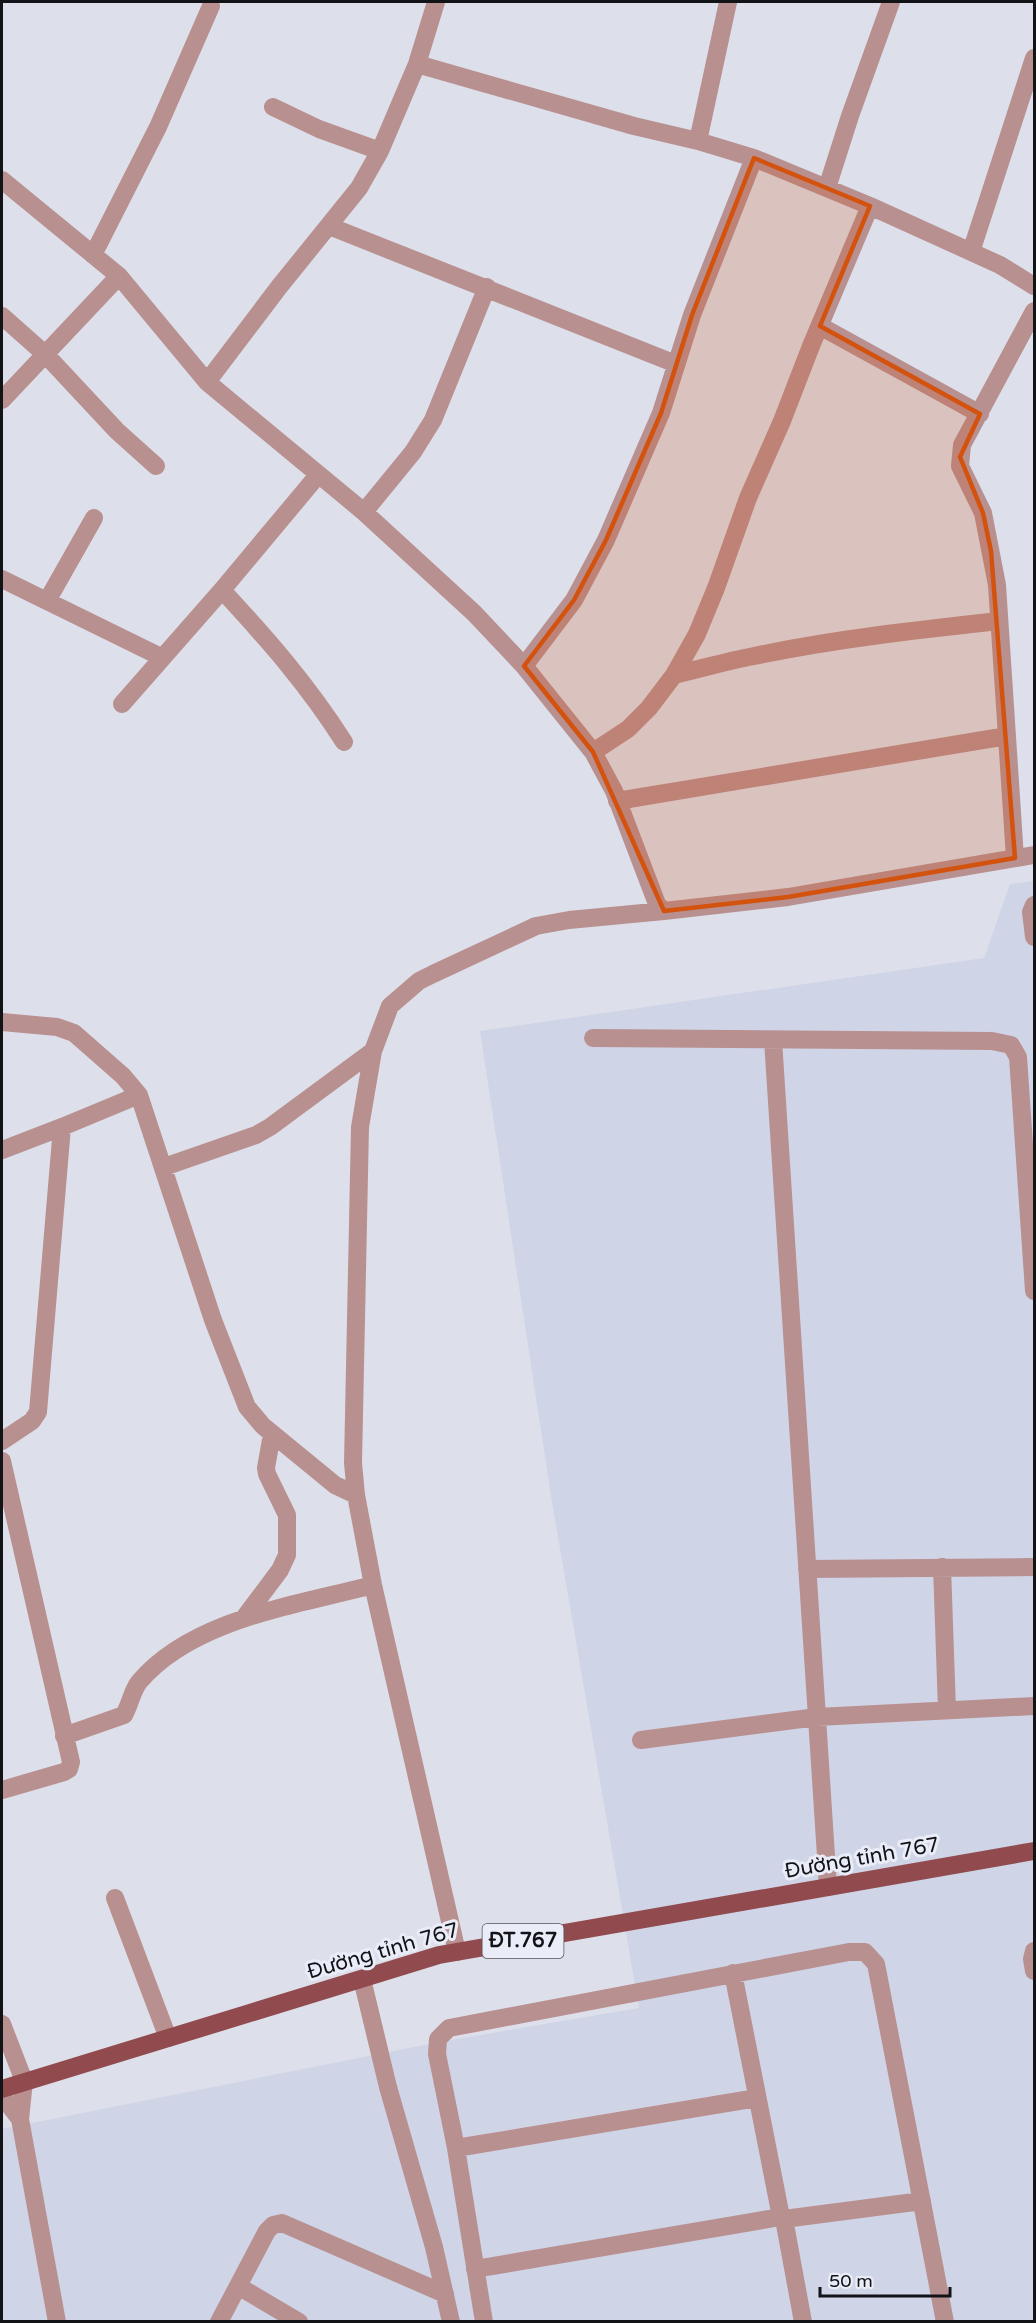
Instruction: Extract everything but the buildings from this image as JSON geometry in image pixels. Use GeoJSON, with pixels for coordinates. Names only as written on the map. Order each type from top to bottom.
{"type":"FeatureCollection","features":[{"type":"Feature","properties":{"kind":"main road","name":"Đường tỉnh 767"},"geometry":{"type":"LineString","coordinates":[[2,2089],[440,1955],[1035,1851]]}},
{"type":"Feature","properties":{"kind":"street"},"geometry":{"type":"LineString","coordinates":[[207,382],[279,287],[360,188],[380,151],[417,64],[436,2]]}},
{"type":"Feature","properties":{"kind":"street"},"geometry":{"type":"LineString","coordinates":[[698,141],[728,2]]}},
{"type":"Feature","properties":{"kind":"street"},"geometry":{"type":"LineString","coordinates":[[827,188],[891,2]]}},
{"type":"Feature","properties":{"kind":"street"},"geometry":{"type":"LineString","coordinates":[[93,255],[158,127],[211,6]]}},
{"type":"Feature","properties":{"kind":"street"},"geometry":{"type":"LineString","coordinates":[[971,252],[1035,58]]}},
{"type":"Feature","properties":{"kind":"street"},"geometry":{"type":"LineString","coordinates":[[417,64],[754,158],[870,206],[1000,265],[1035,286]]}},
{"type":"Feature","properties":{"kind":"street"},"geometry":{"type":"LineString","coordinates":[[273,107],[319,129],[380,151]]}},
{"type":"Feature","properties":{"kind":"street"},"geometry":{"type":"LineString","coordinates":[[524,666],[574,600],[606,540],[661,413],[692,315],[754,158]]}},
{"type":"Feature","properties":{"kind":"street"},"geometry":{"type":"LineString","coordinates":[[2,180],[119,276],[207,382],[364,512],[474,613],[524,666],[593,752],[617,801],[657,904],[664,911]]}},
{"type":"Feature","properties":{"kind":"street"},"geometry":{"type":"LineString","coordinates":[[593,752],[628,729],[649,708],[674,675],[701,625],[748,498],[782,422],[870,206]]}},
{"type":"Feature","properties":{"kind":"street"},"geometry":{"type":"LineString","coordinates":[[329,226],[676,364]]}},
{"type":"Feature","properties":{"kind":"street"},"geometry":{"type":"LineString","coordinates":[[2,400],[119,276]]}},
{"type":"Feature","properties":{"kind":"street"},"geometry":{"type":"LineString","coordinates":[[364,512],[423,438],[433,420],[487,287]]}},
{"type":"Feature","properties":{"kind":"street"},"geometry":{"type":"LineString","coordinates":[[1015,858],[997,585],[982,513],[966,480],[960,457],[962,445],[1035,311]]}},
{"type":"Feature","properties":{"kind":"street"},"geometry":{"type":"LineString","coordinates":[[2,316],[46,355],[117,431],[156,466]]}},
{"type":"Feature","properties":{"kind":"street"},"geometry":{"type":"LineString","coordinates":[[820,326],[980,414]]}},
{"type":"Feature","properties":{"kind":"street"},"geometry":{"type":"LineString","coordinates":[[122,704],[222,590],[318,475]]}},
{"type":"Feature","properties":{"kind":"street"},"geometry":{"type":"LineString","coordinates":[[47,601],[94,518]]}},
{"type":"Feature","properties":{"kind":"street"},"geometry":{"type":"LineString","coordinates":[[2,579],[161,657]]}},
{"type":"Feature","properties":{"kind":"street"},"geometry":{"type":"LineString","coordinates":[[222,590],[284,658],[317,699],[344,742]]}},
{"type":"Feature","properties":{"kind":"street"},"geometry":{"type":"LineString","coordinates":[[674,675],[753,656],[818,644],[999,621]]}},
{"type":"Feature","properties":{"kind":"street"},"geometry":{"type":"LineString","coordinates":[[617,801],[1007,736]]}},
{"type":"Feature","properties":{"kind":"street"},"geometry":{"type":"LineString","coordinates":[[457,1952],[374,1584],[356,1495],[353,1463],[359,1140],[373,1051],[390,1006],[411,988],[433,974],[536,926],[569,920],[788,897],[1035,855]]}},
{"type":"Feature","properties":{"kind":"street"},"geometry":{"type":"LineString","coordinates":[[1035,905],[1031,912],[1035,937]]}},
{"type":"Feature","properties":{"kind":"street"},"geometry":{"type":"LineString","coordinates":[[2,1022],[57,1027],[74,1033],[123,1076],[139,1095],[213,1320],[241,1395],[255,1418],[272,1434],[335,1485],[356,1495]]}},
{"type":"Feature","properties":{"kind":"street"},"geometry":{"type":"LineString","coordinates":[[593,1038],[992,1041],[1011,1045],[1018,1057],[1035,1291]]}},
{"type":"Feature","properties":{"kind":"street"},"geometry":{"type":"LineString","coordinates":[[773,1040],[828,1887]]}},
{"type":"Feature","properties":{"kind":"street"},"geometry":{"type":"LineString","coordinates":[[164,1167],[256,1135],[373,1051]]}},
{"type":"Feature","properties":{"kind":"street"},"geometry":{"type":"LineString","coordinates":[[2,1150],[139,1095]]}},
{"type":"Feature","properties":{"kind":"street"},"geometry":{"type":"LineString","coordinates":[[2,1441],[32,1421],[38,1412],[62,1127]]}},
{"type":"Feature","properties":{"kind":"street"},"geometry":{"type":"LineString","coordinates":[[244,1618],[280,1570],[287,1554],[287,1515],[266,1468],[272,1434]]}},
{"type":"Feature","properties":{"kind":"street"},"geometry":{"type":"LineString","coordinates":[[2,1461],[70,1762],[69,1769],[2,1790]]}},
{"type":"Feature","properties":{"kind":"street"},"geometry":{"type":"LineString","coordinates":[[942,1567],[947,1710]]}},
{"type":"Feature","properties":{"kind":"street"},"geometry":{"type":"LineString","coordinates":[[807,1569],[1035,1567]]}},
{"type":"Feature","properties":{"kind":"street"},"geometry":{"type":"LineString","coordinates":[[64,1736],[124,1715],[136,1687],[162,1659],[216,1627],[374,1584]]}},
{"type":"Feature","properties":{"kind":"street"},"geometry":{"type":"LineString","coordinates":[[640,1740],[817,1717],[1035,1706]]}},
{"type":"Feature","properties":{"kind":"street"},"geometry":{"type":"LineString","coordinates":[[115,1898],[168,2038]]}},
{"type":"Feature","properties":{"kind":"street"},"geometry":{"type":"LineString","coordinates":[[1035,1951],[1032,1959],[1035,1971]]}},
{"type":"Feature","properties":{"kind":"street"},"geometry":{"type":"LineString","coordinates":[[484,2322],[456,2148],[437,2054],[438,2039],[449,2028],[733,1972],[849,1952],[865,1952],[876,1964],[945,2322]]}},
{"type":"Feature","properties":{"kind":"street"},"geometry":{"type":"LineString","coordinates":[[733,1972],[803,2322]]}},
{"type":"Feature","properties":{"kind":"street"},"geometry":{"type":"LineString","coordinates":[[362,1979],[388,2087],[434,2247],[451,2322]]}},
{"type":"Feature","properties":{"kind":"street"},"geometry":{"type":"LineString","coordinates":[[2,2025],[24,2081],[20,2119],[57,2322]]}},
{"type":"Feature","properties":{"kind":"street"},"geometry":{"type":"LineString","coordinates":[[2,2096],[20,2119]]}},
{"type":"Feature","properties":{"kind":"street"},"geometry":{"type":"LineString","coordinates":[[456,2148],[757,2098]]}},
{"type":"Feature","properties":{"kind":"street"},"geometry":{"type":"LineString","coordinates":[[475,2269],[782,2218],[922,2201]]}},
{"type":"Feature","properties":{"kind":"street"},"geometry":{"type":"LineString","coordinates":[[219,2322],[267,2231],[273,2225],[282,2223],[445,2294]]}},
{"type":"Feature","properties":{"kind":"street"},"geometry":{"type":"LineString","coordinates":[[238,2286],[299,2322]]}},
{"type":"Feature","properties":{"kind":"highlighted area"},"geometry":{"type":"Polygon","coordinates":[[[754,158],[870,206],[820,326],[980,414],[960,457],[983,513],[991,551],[1015,858],[788,897],[664,911],[593,752],[524,666],[574,600],[606,540],[661,413],[692,315],[754,158]]]}},
{"type":"Feature","properties":{"kind":"shaded area"},"geometry":{"type":"Polygon","coordinates":[[[1034,881],[1034,2321],[2,2322],[2,2129],[434,2043],[639,2008],[551,1496],[480,1031],[984,958],[1010,884],[1034,881]]]}}]}
